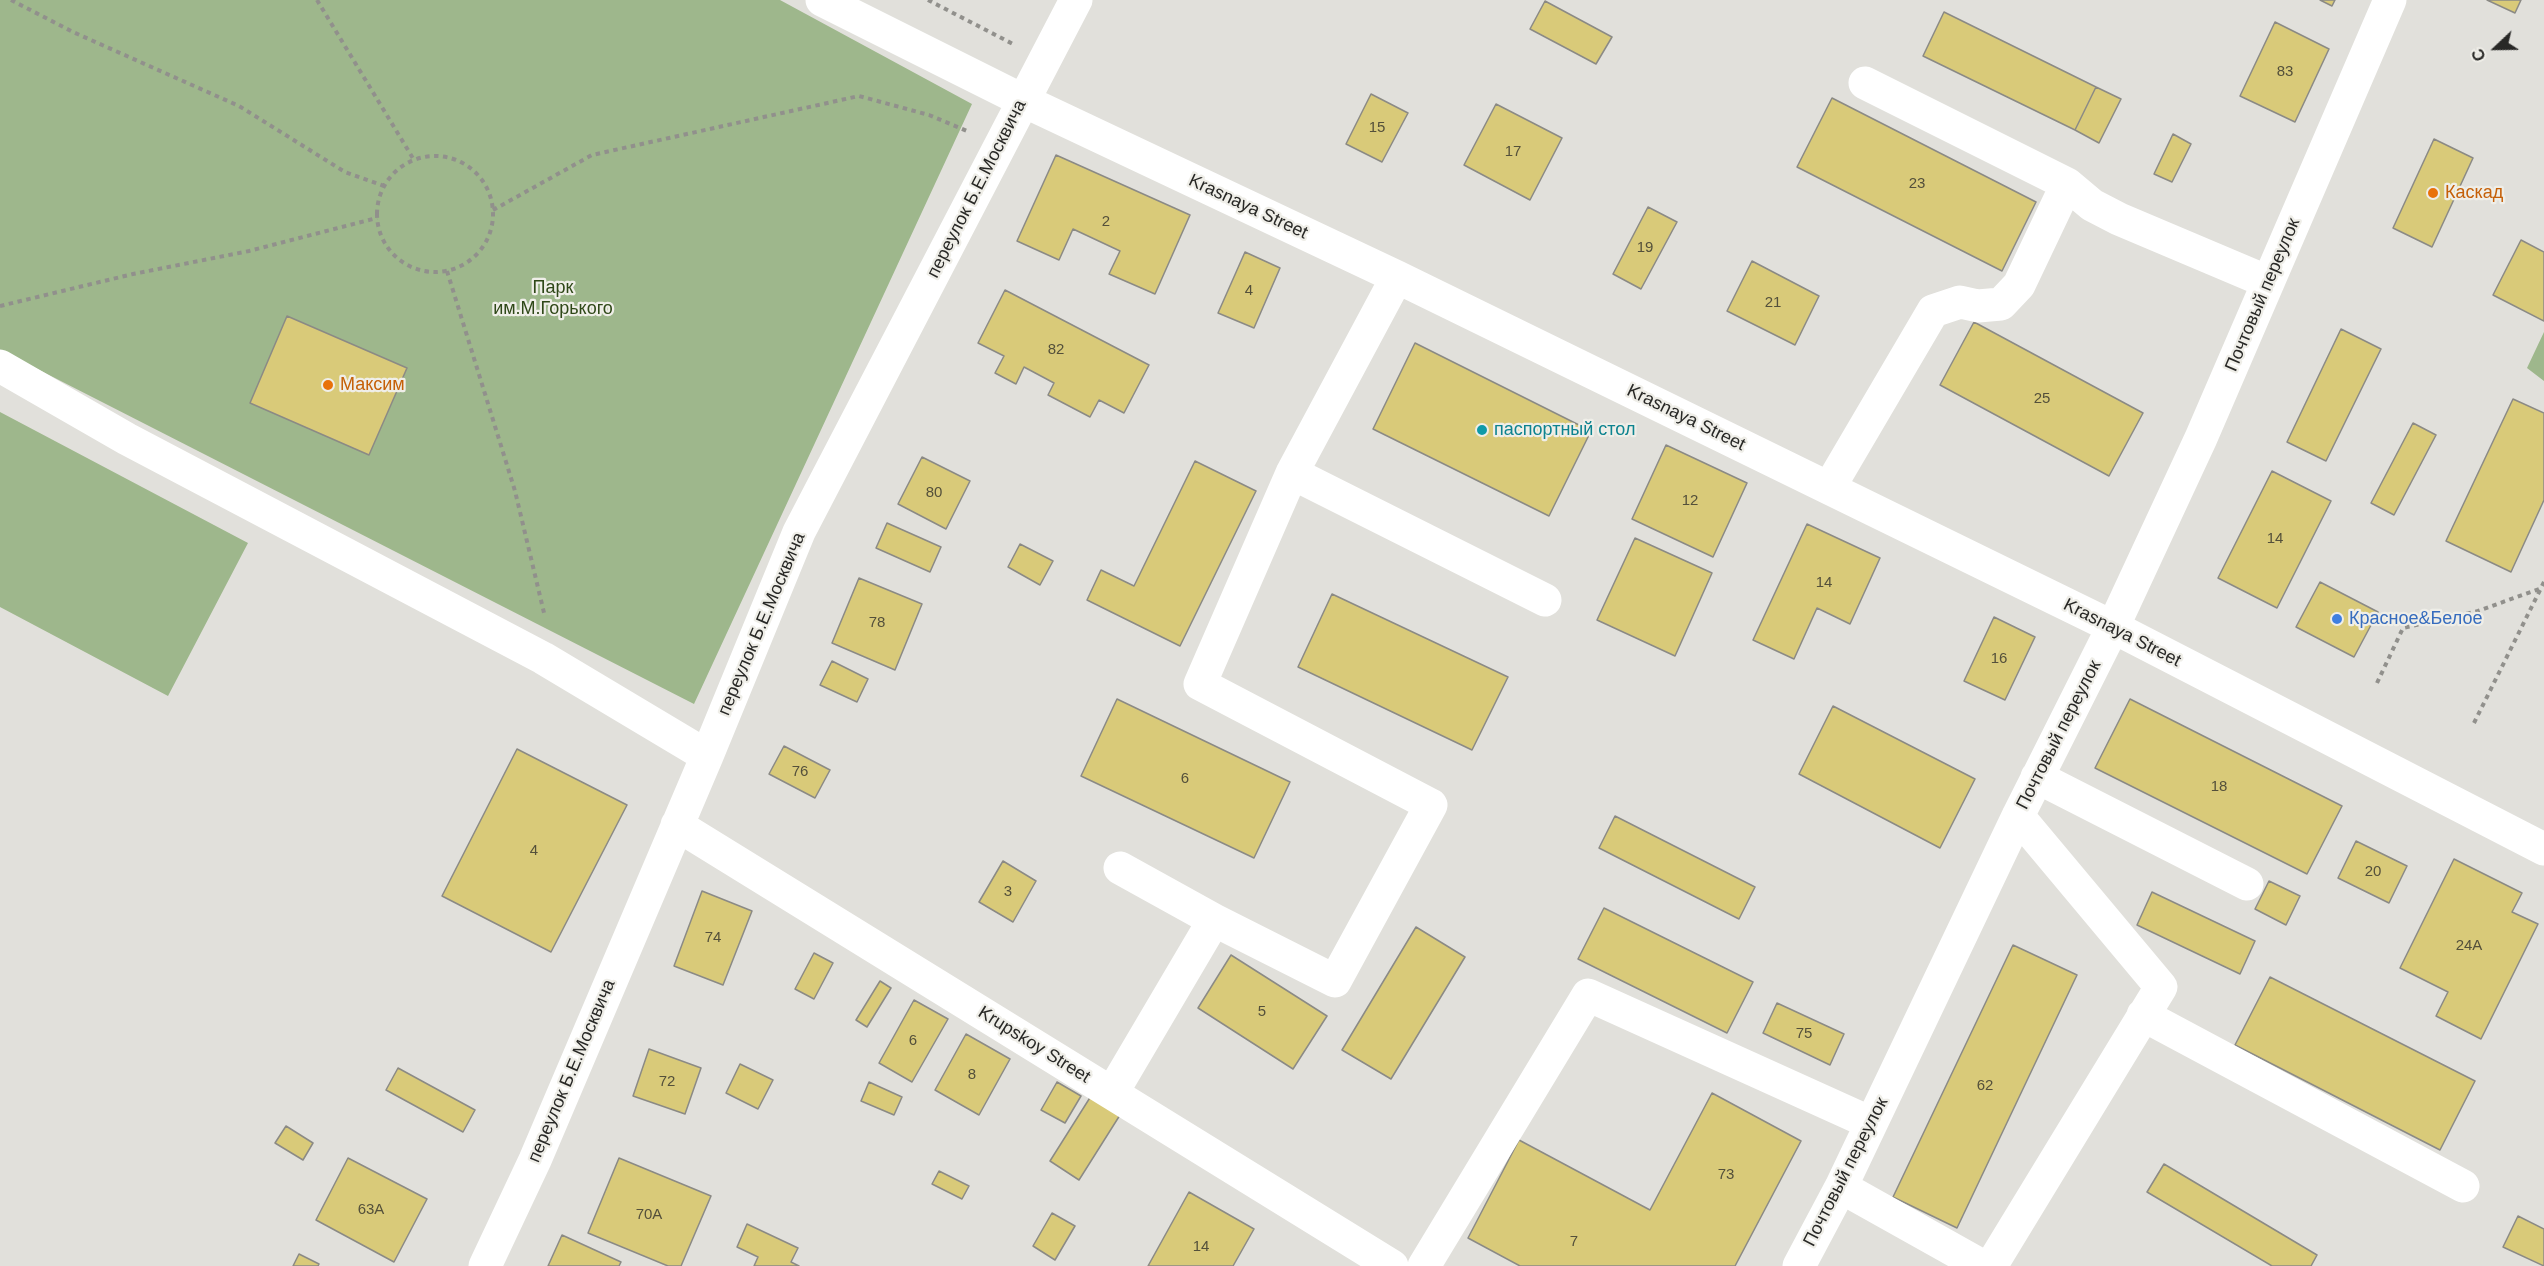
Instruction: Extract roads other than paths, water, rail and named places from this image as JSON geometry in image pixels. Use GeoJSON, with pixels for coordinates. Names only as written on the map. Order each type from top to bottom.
{"type":"FeatureCollection","features":[{"type":"Feature","properties":{"kind":"street","name":"Krasnaya Street"},"geometry":{"type":"LineString","coordinates":[[822,0],[1022,100],[1397,277],[2113,627],[2544,849]]}},
{"type":"Feature","properties":{"kind":"street","name":"переулок Б.Е.Москвича"},"geometry":{"type":"LineString","coordinates":[[486,1266],[535,1160],[707,756],[799,532],[1076,0]]}},
{"type":"Feature","properties":{"kind":"street","name":"Почтовый переулок"},"geometry":{"type":"LineString","coordinates":[[1799,1266],[1841,1187],[2018,816],[2113,627],[2201,438],[2390,0]]}},
{"type":"Feature","properties":{"kind":"street"},"geometry":{"type":"LineString","coordinates":[[1865,83],[2067,184],[2092,205],[2119,219],[2268,282]]}},
{"type":"Feature","properties":{"kind":"street"},"geometry":{"type":"LineString","coordinates":[[1829,488],[1933,311],[1960,302],[1978,306],[2001,304],[2019,285],[2067,184]]}},
{"type":"Feature","properties":{"kind":"street"},"geometry":{"type":"LineString","coordinates":[[1120,868],[1214,920],[1335,981],[1431,805],[1200,684],[1292,473],[1397,277]]}},
{"type":"Feature","properties":{"kind":"street"},"geometry":{"type":"LineString","coordinates":[[0,366],[127,439],[543,658],[707,756]]}},
{"type":"Feature","properties":{"kind":"street"},"geometry":{"type":"LineString","coordinates":[[1292,473],[1545,600]]}},
{"type":"Feature","properties":{"kind":"street"},"geometry":{"type":"LineString","coordinates":[[2037,777],[2247,884]]}},
{"type":"Feature","properties":{"kind":"street"},"geometry":{"type":"LineString","coordinates":[[1991,1266],[2161,987],[2018,816]]}},
{"type":"Feature","properties":{"kind":"street","name":"Krupskoy Street"},"geometry":{"type":"LineString","coordinates":[[677,825],[1392,1266]]}},
{"type":"Feature","properties":{"kind":"street"},"geometry":{"type":"LineString","coordinates":[[1112,1093],[1214,920]]}},
{"type":"Feature","properties":{"kind":"street"},"geometry":{"type":"LineString","coordinates":[[1424,1266],[1588,994],[1871,1123]]}},
{"type":"Feature","properties":{"kind":"street"},"geometry":{"type":"LineString","coordinates":[[2143,1015],[2463,1186]]}},
{"type":"Feature","properties":{"kind":"street"},"geometry":{"type":"LineString","coordinates":[[1841,1187],[1982,1266]]}},
{"type":"Feature","properties":{"kind":"place","name":"Каскад"},"geometry":{"type":"Point","coordinates":[2433,193]}},
{"type":"Feature","properties":{"kind":"place","name":"Максим"},"geometry":{"type":"Point","coordinates":[328,385]}},
{"type":"Feature","properties":{"kind":"place","name":"паспортный стол"},"geometry":{"type":"Point","coordinates":[1482,430]}},
{"type":"Feature","properties":{"kind":"place","name":"Красное&Белое"},"geometry":{"type":"Point","coordinates":[2337,619]}},
{"type":"Feature","properties":{"kind":"park label","name":"Парк им.М.Горького"},"geometry":{"type":"Point","coordinates":[553,298]}}]}
